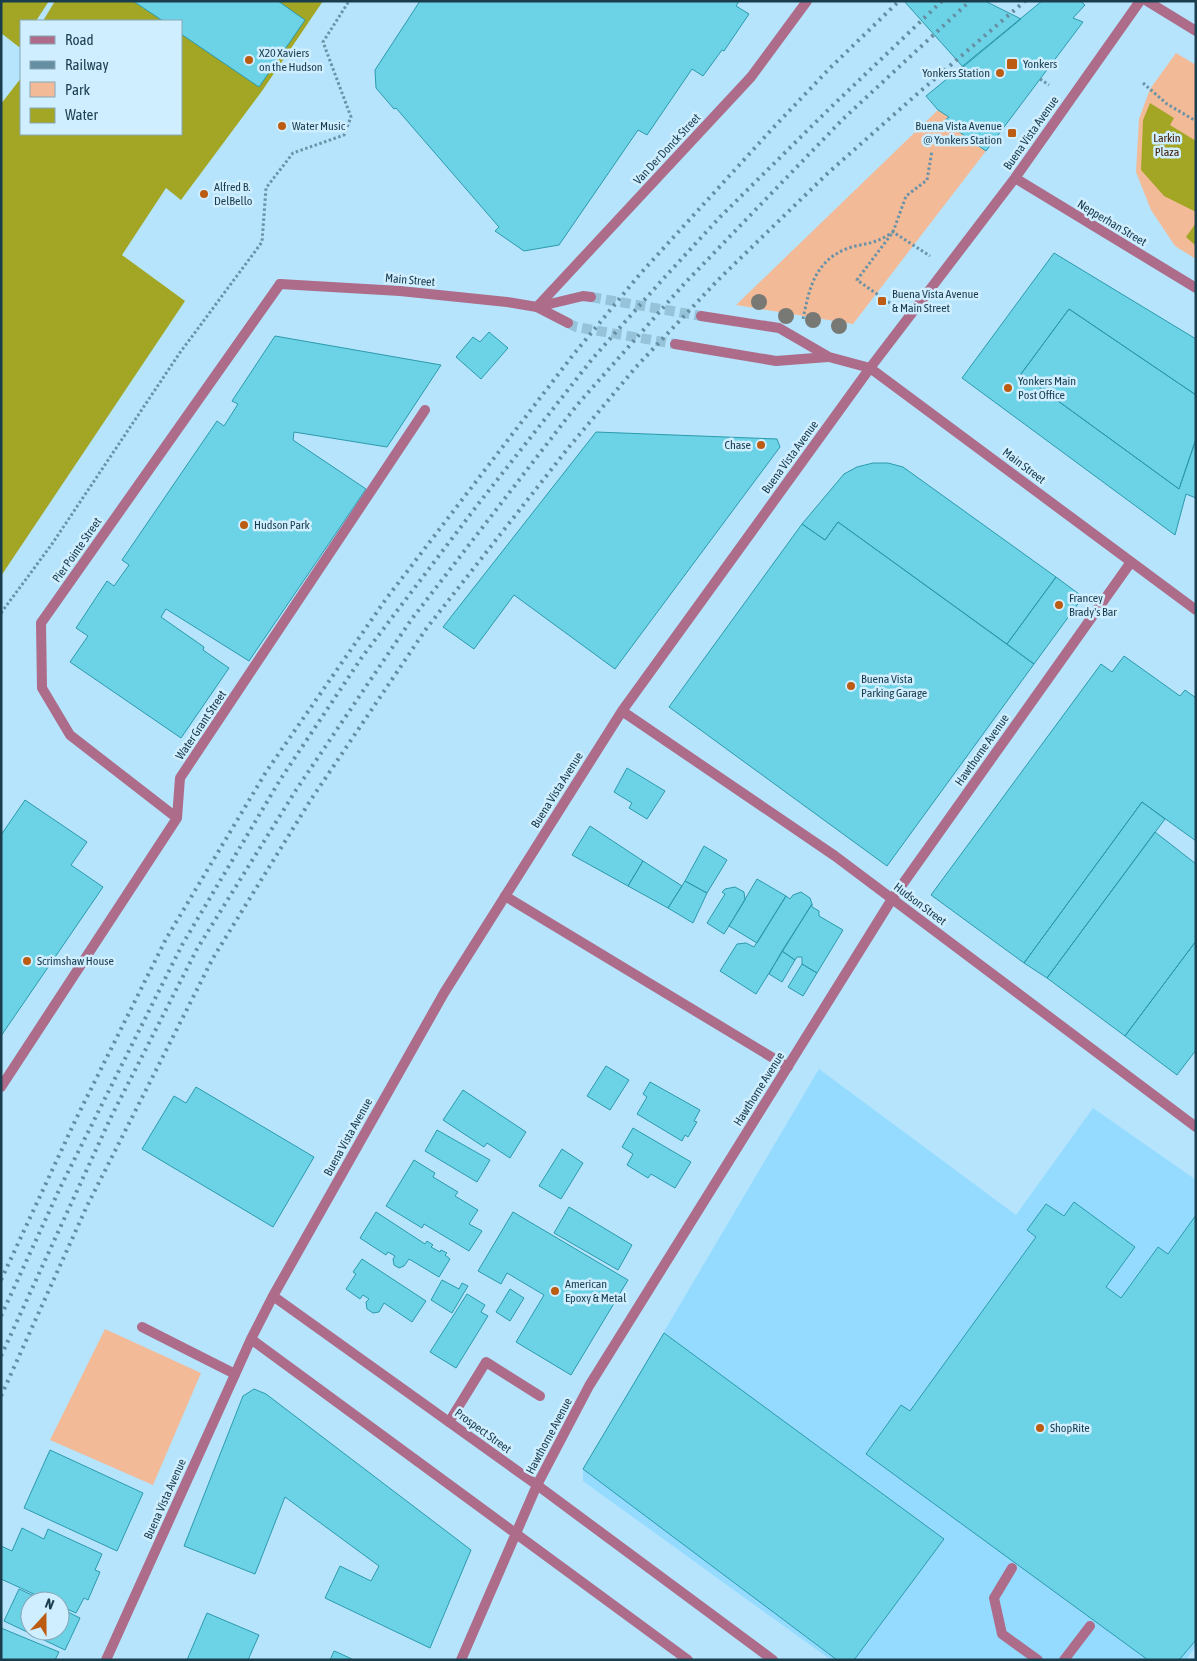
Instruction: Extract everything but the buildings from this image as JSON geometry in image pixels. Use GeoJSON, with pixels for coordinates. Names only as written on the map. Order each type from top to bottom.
{"type":"FeatureCollection","features":[{"type":"Feature","properties":{"kind":"street","name":"Van Der Donck Street"},"geometry":{"type":"LineString","coordinates":[[537,307],[751,77],[807,1]]}},
{"type":"Feature","properties":{"kind":"street","name":"Buena Vista Avenue"},"geometry":{"type":"LineString","coordinates":[[106,1660],[251,1339],[444,993],[622,712],[870,368],[1015,178],[1140,1]]}},
{"type":"Feature","properties":{"kind":"street"},"geometry":{"type":"LineString","coordinates":[[1147,1],[1196,31]]}},
{"type":"Feature","properties":{"kind":"street","name":"Nepperhan Street"},"geometry":{"type":"LineString","coordinates":[[1015,178],[1196,288]]}},
{"type":"Feature","properties":{"kind":"street","name":"Main Street"},"geometry":{"type":"LineString","coordinates":[[280,284],[400,291],[507,302],[537,307],[568,323]]}},
{"type":"Feature","properties":{"kind":"street","name":"Pier Pointe Street"},"geometry":{"type":"LineString","coordinates":[[177,818],[70,735],[42,688],[41,624],[280,284]]}},
{"type":"Feature","properties":{"kind":"street","name":"Main Street"},"geometry":{"type":"LineString","coordinates":[[537,307],[583,296],[591,297]]}},
{"type":"Feature","properties":{"kind":"street","name":"Main Street"},"geometry":{"type":"LineString","coordinates":[[701,316],[779,328],[830,357],[870,368],[1196,610]]}},
{"type":"Feature","properties":{"kind":"street","name":"Main Street"},"geometry":{"type":"LineString","coordinates":[[675,344],[776,361],[830,357]]}},
{"type":"Feature","properties":{"kind":"street","name":"Water Grant Street"},"geometry":{"type":"LineString","coordinates":[[1,1087],[177,818],[180,778],[426,410]]}},
{"type":"Feature","properties":{"kind":"street","name":"Hawthorne Avenue"},"geometry":{"type":"LineString","coordinates":[[461,1660],[537,1485],[589,1386],[892,899],[1131,562]]}},
{"type":"Feature","properties":{"kind":"street","name":"Hudson Street"},"geometry":{"type":"LineString","coordinates":[[622,712],[835,856],[1196,1127]]}},
{"type":"Feature","properties":{"kind":"street"},"geometry":{"type":"LineString","coordinates":[[505,896],[788,1067]]}},
{"type":"Feature","properties":{"kind":"street","name":"Prospect Street"},"geometry":{"type":"LineString","coordinates":[[274,1296],[537,1485],[773,1660]]}},
{"type":"Feature","properties":{"kind":"street"},"geometry":{"type":"LineString","coordinates":[[142,1327],[235,1374]]}},
{"type":"Feature","properties":{"kind":"street"},"geometry":{"type":"LineString","coordinates":[[251,1339],[688,1660]]}},
{"type":"Feature","properties":{"kind":"street"},"geometry":{"type":"LineString","coordinates":[[449,1422],[486,1362],[540,1396]]}},
{"type":"Feature","properties":{"kind":"street"},"geometry":{"type":"LineString","coordinates":[[1012,1568],[994,1598],[1002,1634],[1038,1660]]}},
{"type":"Feature","properties":{"kind":"street"},"geometry":{"type":"LineString","coordinates":[[1064,1660],[1090,1626]]}},
{"type":"Feature","properties":{"kind":"path"},"geometry":{"type":"LineString","coordinates":[[1,613],[52,544],[179,354],[262,242],[266,188],[293,153],[344,134],[350,117],[323,42],[349,1]]}},
{"type":"Feature","properties":{"kind":"path"},"geometry":{"type":"LineString","coordinates":[[1040,79],[1048,85]]}},
{"type":"Feature","properties":{"kind":"path"},"geometry":{"type":"LineString","coordinates":[[1143,83],[1167,104],[1196,121]]}},
{"type":"Feature","properties":{"kind":"path"},"geometry":{"type":"LineString","coordinates":[[909,316],[857,280],[894,232],[906,196],[927,180],[932,151]]}},
{"type":"Feature","properties":{"kind":"path"},"geometry":{"type":"LineString","coordinates":[[894,232],[947,268]]}},
{"type":"Feature","properties":{"kind":"path"},"geometry":{"type":"LineString","coordinates":[[799,340],[810,287],[818,272],[829,260],[845,250],[876,241],[894,232]]}},
{"type":"Feature","properties":{"kind":"shaded area"},"geometry":{"type":"Polygon","coordinates":[[[819,1069],[1016,1215],[1093,1108],[1196,1180],[1196,1646],[1186,1660],[831,1660],[583,1481],[583,1469],[819,1069]]]}},
{"type":"Feature","properties":{"kind":"green space","name":"Larkin Plaza"},"geometry":{"type":"Polygon","coordinates":[[[1176,53],[1196,65],[1196,259],[1175,246],[1151,210],[1136,172],[1139,119],[1150,89],[1176,53]]]}},
{"type":"Feature","properties":{"kind":"green space"},"geometry":{"type":"Polygon","coordinates":[[[938,110],[949,117],[945,121],[986,151],[853,324],[736,305],[938,110]]]}},
{"type":"Feature","properties":{"kind":"green space"},"geometry":{"type":"Polygon","coordinates":[[[105,1329],[201,1373],[153,1485],[50,1440],[105,1329]]]}},
{"type":"Feature","properties":{"kind":"water"},"geometry":{"type":"Polygon","coordinates":[[[1,1],[323,1],[262,91],[181,200],[166,188],[122,255],[185,301],[1,576],[1,1]]]}},
{"type":"Feature","properties":{"kind":"water"},"geometry":{"type":"Polygon","coordinates":[[[1150,103],[1174,118],[1170,125],[1196,141],[1196,212],[1164,196],[1141,170],[1143,120],[1150,103]]]}},
{"type":"Feature","properties":{"kind":"water"},"geometry":{"type":"Polygon","coordinates":[[[1196,223],[1196,246],[1186,237],[1196,223]]]}},
{"type":"Feature","properties":{"kind":"pier"},"geometry":{"type":"Polygon","coordinates":[[[49,1],[55,1],[44,20],[37,20],[49,1]]]}},
{"type":"Feature","properties":{"kind":"pier"},"geometry":{"type":"Polygon","coordinates":[[[1,33],[20,46],[20,79],[1,104],[1,33]]]}},
{"type":"Feature","properties":{"kind":"tunnel"},"geometry":{"type":"LineString","coordinates":[[591,297],[701,316]]}},
{"type":"Feature","properties":{"kind":"tunnel"},"geometry":{"type":"LineString","coordinates":[[568,323],[576,327],[675,344]]}},
{"type":"Feature","properties":{"kind":"railway"},"geometry":{"type":"LineString","coordinates":[[1,1280],[76,1119],[166,939],[266,772],[386,599],[573,355],[640,274],[772,129],[830,68],[899,1]]}},
{"type":"Feature","properties":{"kind":"railway"},"geometry":{"type":"LineString","coordinates":[[1,1316],[60,1188],[182,945],[280,780],[362,657],[479,503],[593,358],[720,217],[942,1]]}},
{"type":"Feature","properties":{"kind":"railway"},"geometry":{"type":"LineString","coordinates":[[1,1356],[111,1117],[197,949],[296,790],[411,620],[577,405],[685,283],[843,119],[970,1]]}},
{"type":"Feature","properties":{"kind":"railway"},"geometry":{"type":"LineString","coordinates":[[1,1396],[87,1206],[213,958],[310,801],[426,629],[569,447],[636,367],[718,280],[828,173],[1025,1]]}},
{"type":"Feature","properties":{"kind":"place","name":"X20 Xaviers on the Hudson"},"geometry":{"type":"Point","coordinates":[249,60]}},
{"type":"Feature","properties":{"kind":"place","name":"Yonkers"},"geometry":{"type":"Point","coordinates":[1012,64]}},
{"type":"Feature","properties":{"kind":"place","name":"Yonkers Station"},"geometry":{"type":"Point","coordinates":[1000,73]}},
{"type":"Feature","properties":{"kind":"place","name":"Water Music"},"geometry":{"type":"Point","coordinates":[282,126]}},
{"type":"Feature","properties":{"kind":"place","name":"Buena Vista Avenue @ Yonkers Station"},"geometry":{"type":"Point","coordinates":[1012,133]}},
{"type":"Feature","properties":{"kind":"place","name":"Alfred B. DelBello"},"geometry":{"type":"Point","coordinates":[204,194]}},
{"type":"Feature","properties":{"kind":"place","name":"Buena Vista Avenue & Main Street"},"geometry":{"type":"Point","coordinates":[882,301]}},
{"type":"Feature","properties":{"kind":"place","name":"Yonkers Main Post Office"},"geometry":{"type":"Point","coordinates":[1008,388]}},
{"type":"Feature","properties":{"kind":"place","name":"Chase"},"geometry":{"type":"Point","coordinates":[761,445]}},
{"type":"Feature","properties":{"kind":"place","name":"Hudson Park"},"geometry":{"type":"Point","coordinates":[244,525]}},
{"type":"Feature","properties":{"kind":"place","name":"Francey Brady's Bar"},"geometry":{"type":"Point","coordinates":[1059,605]}},
{"type":"Feature","properties":{"kind":"place","name":"Buena Vista Parking Garage"},"geometry":{"type":"Point","coordinates":[851,686]}},
{"type":"Feature","properties":{"kind":"place","name":"Scrimshaw House"},"geometry":{"type":"Point","coordinates":[27,961]}},
{"type":"Feature","properties":{"kind":"place","name":"American Epoxy & Metal"},"geometry":{"type":"Point","coordinates":[555,1291]}},
{"type":"Feature","properties":{"kind":"place","name":"ShopRite"},"geometry":{"type":"Point","coordinates":[1040,1428]}}]}
